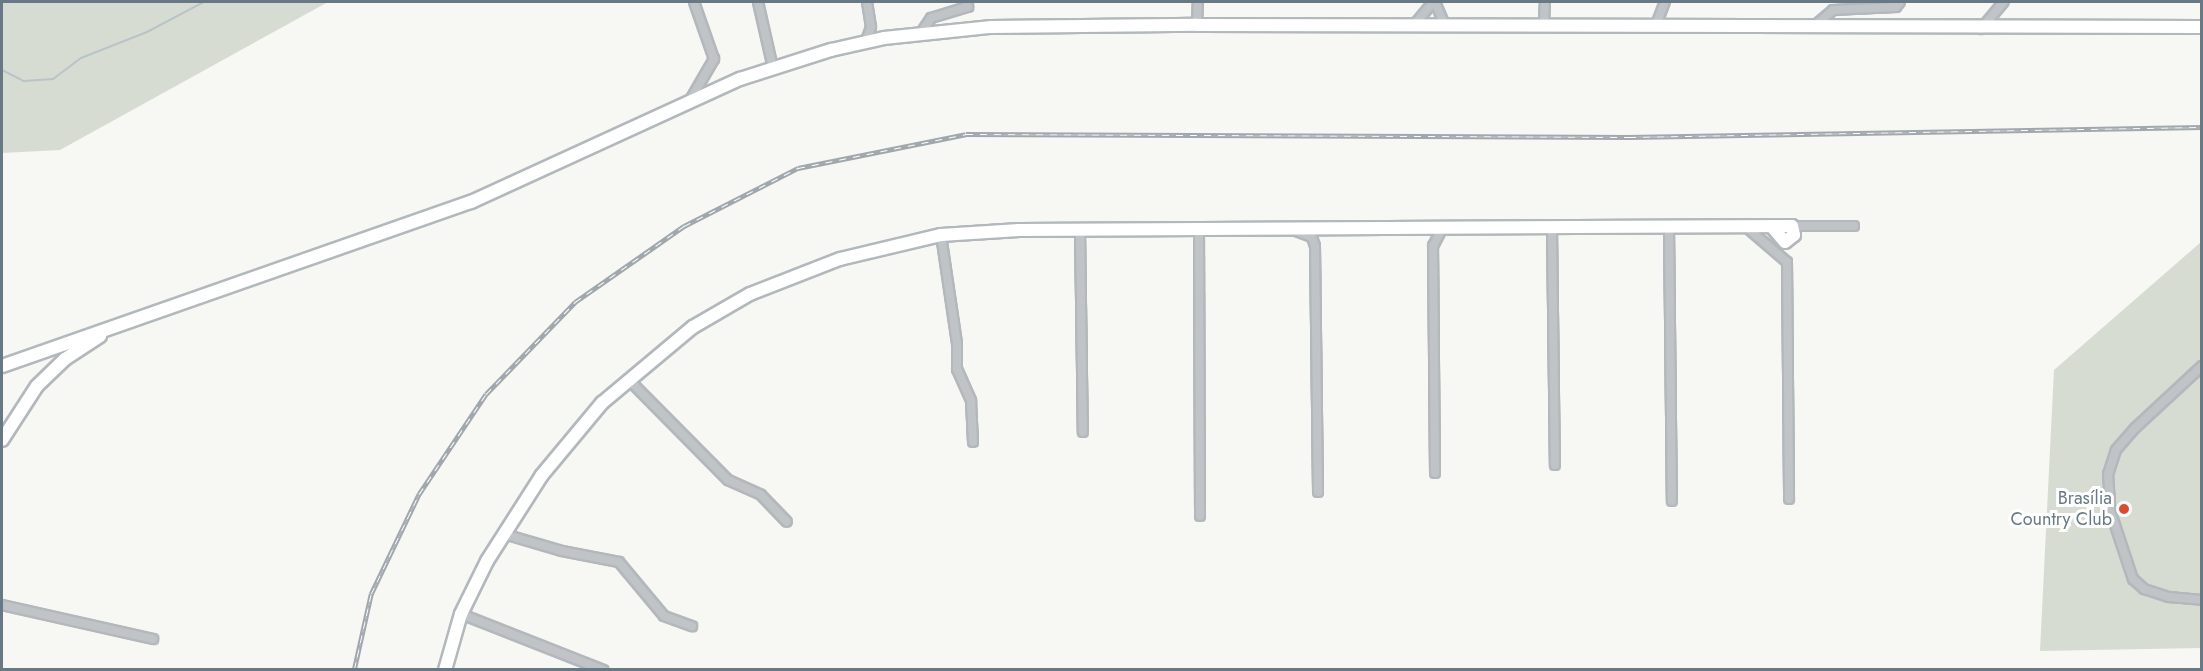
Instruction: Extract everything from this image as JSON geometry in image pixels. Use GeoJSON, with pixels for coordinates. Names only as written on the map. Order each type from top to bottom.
{"type":"FeatureCollection","features":[{"type":"Feature","properties":{"kind":"street"},"geometry":{"type":"LineString","coordinates":[[688,102],[714,59],[693,2]]}},
{"type":"Feature","properties":{"kind":"street"},"geometry":{"type":"LineString","coordinates":[[758,2],[773,68]]}},
{"type":"Feature","properties":{"kind":"street"},"geometry":{"type":"LineString","coordinates":[[866,41],[871,27],[867,2]]}},
{"type":"Feature","properties":{"kind":"street"},"geometry":{"type":"LineString","coordinates":[[921,33],[932,18],[968,7],[967,2]]}},
{"type":"Feature","properties":{"kind":"street"},"geometry":{"type":"LineString","coordinates":[[1197,25],[1198,2]]}},
{"type":"Feature","properties":{"kind":"street"},"geometry":{"type":"LineString","coordinates":[[1414,25],[1434,2],[1444,26]]}},
{"type":"Feature","properties":{"kind":"street"},"geometry":{"type":"LineString","coordinates":[[1544,26],[1545,2]]}},
{"type":"Feature","properties":{"kind":"street"},"geometry":{"type":"LineString","coordinates":[[1656,25],[1665,2]]}},
{"type":"Feature","properties":{"kind":"street"},"geometry":{"type":"LineString","coordinates":[[1811,28],[1833,10],[1896,7],[1900,2]]}},
{"type":"Feature","properties":{"kind":"street"},"geometry":{"type":"LineString","coordinates":[[1981,29],[2004,2]]}},
{"type":"Feature","properties":{"kind":"street"},"geometry":{"type":"LineString","coordinates":[[2,366],[471,202],[688,102],[773,68],[866,41],[884,38],[991,27],[1197,25],[1656,25],[1981,29],[2202,27]]}},
{"type":"Feature","properties":{"kind":"street"},"geometry":{"type":"LineString","coordinates":[[871,27],[884,38]]}},
{"type":"Feature","properties":{"kind":"street"},"geometry":{"type":"LineString","coordinates":[[1745,226],[1787,262],[1789,499]]}},
{"type":"Feature","properties":{"kind":"street"},"geometry":{"type":"LineString","coordinates":[[445,669],[461,614],[504,534],[542,475],[580,427],[628,379],[693,327],[750,294],[840,258],[941,235],[1080,229],[1289,230],[1854,226]]}},
{"type":"Feature","properties":{"kind":"street"},"geometry":{"type":"LineString","coordinates":[[1669,227],[1672,501]]}},
{"type":"Feature","properties":{"kind":"street"},"geometry":{"type":"LineString","coordinates":[[1552,228],[1555,465]]}},
{"type":"Feature","properties":{"kind":"street"},"geometry":{"type":"LineString","coordinates":[[1080,229],[1083,432]]}},
{"type":"Feature","properties":{"kind":"street"},"geometry":{"type":"LineString","coordinates":[[1199,229],[1200,516]]}},
{"type":"Feature","properties":{"kind":"street"},"geometry":{"type":"LineString","coordinates":[[1422,229],[1433,246]]}},
{"type":"Feature","properties":{"kind":"street"},"geometry":{"type":"LineString","coordinates":[[1435,473],[1433,246],[1442,229]]}},
{"type":"Feature","properties":{"kind":"street"},"geometry":{"type":"LineString","coordinates":[[1289,230],[1309,236],[1315,246],[1318,492]]}},
{"type":"Feature","properties":{"kind":"street"},"geometry":{"type":"LineString","coordinates":[[941,235],[957,344],[957,369],[971,401],[973,442]]}},
{"type":"Feature","properties":{"kind":"street"},"geometry":{"type":"LineString","coordinates":[[2,441],[51,372],[111,328]]}},
{"type":"Feature","properties":{"kind":"street"},"geometry":{"type":"LineString","coordinates":[[2202,366],[2134,428],[2116,450],[2108,474],[2111,513],[2133,579],[2144,589],[2169,597],[2202,600]]}},
{"type":"Feature","properties":{"kind":"street"},"geometry":{"type":"LineString","coordinates":[[628,379],[728,480],[761,495],[787,522]]}},
{"type":"Feature","properties":{"kind":"street"},"geometry":{"type":"LineString","coordinates":[[504,534],[562,551],[619,562],[664,616],[692,626]]}},
{"type":"Feature","properties":{"kind":"street"},"geometry":{"type":"LineString","coordinates":[[2,605],[153,639]]}},
{"type":"Feature","properties":{"kind":"street"},"geometry":{"type":"LineString","coordinates":[[461,614],[603,669]]}},
{"type":"Feature","properties":{"kind":"shaded area"},"geometry":{"type":"Polygon","coordinates":[[[2,2],[328,2],[60,150],[2,153],[2,2]]]}},
{"type":"Feature","properties":{"kind":"shaded area","name":"Brasília Country Club"},"geometry":{"type":"Polygon","coordinates":[[[2201,242],[2201,648],[2040,651],[2054,370],[2201,242]]]}},
{"type":"Feature","properties":{"kind":"waterway"},"geometry":{"type":"LineString","coordinates":[[2,70],[24,81],[53,79],[81,58],[147,32],[204,2]]}},
{"type":"Feature","properties":{"kind":"railway"},"geometry":{"type":"LineString","coordinates":[[354,670],[371,594],[419,494],[486,394],[575,302],[684,226],[798,168],[966,134],[1629,137],[2202,127]]}},
{"type":"Feature","properties":{"kind":"place","name":"Brasília Country Club"},"geometry":{"type":"Point","coordinates":[2124,509]}}]}
